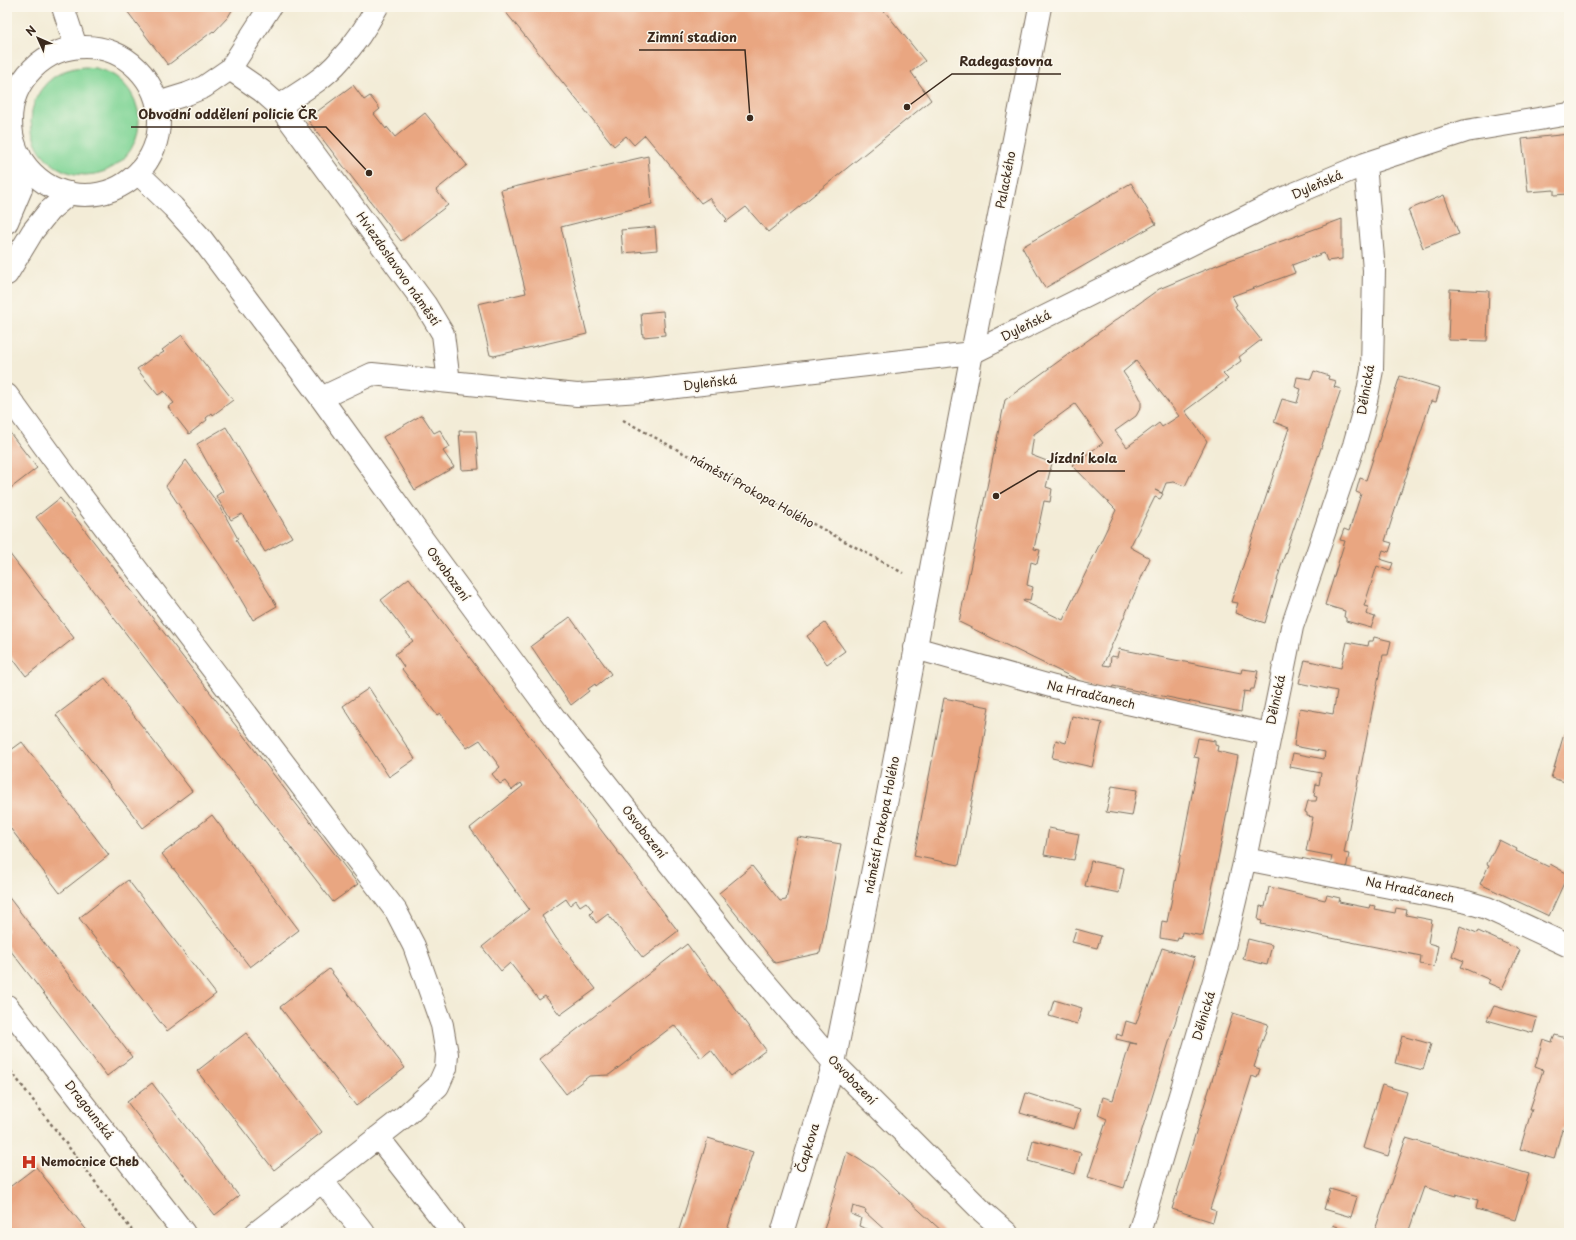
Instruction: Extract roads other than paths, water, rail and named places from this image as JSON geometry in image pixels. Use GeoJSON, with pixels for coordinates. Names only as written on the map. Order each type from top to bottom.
{"type":"FeatureCollection","features":[{"type":"Feature","properties":{"kind":"street"},"geometry":{"type":"LineString","coordinates":[[63,7],[76,46]]}},
{"type":"Feature","properties":{"kind":"street"},"geometry":{"type":"LineString","coordinates":[[158,103],[204,87],[230,69],[270,7]]}},
{"type":"Feature","properties":{"kind":"street"},"geometry":{"type":"LineString","coordinates":[[278,106],[305,90],[340,61],[366,26],[377,7]]}},
{"type":"Feature","properties":{"kind":"street","name":"Palackého"},"geometry":{"type":"LineString","coordinates":[[972,352],[1040,7]]}},
{"type":"Feature","properties":{"kind":"street"},"geometry":{"type":"LineString","coordinates":[[76,46],[94,47],[112,51],[128,60],[141,71],[152,87],[158,103],[160,122],[157,141],[150,158],[138,173],[124,184],[106,192],[88,195],[70,193],[50,186],[33,173],[20,156],[13,138],[11,120],[10,101],[30,71],[43,59],[59,51],[76,46]]}},
{"type":"Feature","properties":{"kind":"street","name":"Hviezdoslavovo náměstí"},"geometry":{"type":"LineString","coordinates":[[230,69],[262,92],[278,106],[425,304],[443,334],[449,382]]}},
{"type":"Feature","properties":{"kind":"street","name":"Dyleňská"},"geometry":{"type":"LineString","coordinates":[[449,382],[585,394],[641,391],[972,352],[1282,199],[1365,164],[1466,131],[1569,114]]}},
{"type":"Feature","properties":{"kind":"street"},"geometry":{"type":"LineString","coordinates":[[7,222],[21,189],[20,156]]}},
{"type":"Feature","properties":{"kind":"street","name":"Dělnická"},"geometry":{"type":"LineString","coordinates":[[1139,1233],[1224,947],[1245,859],[1269,734],[1292,627],[1354,445],[1365,406],[1372,370],[1374,270],[1365,164]]}},
{"type":"Feature","properties":{"kind":"street"},"geometry":{"type":"LineString","coordinates":[[138,173],[174,207],[201,238],[321,398],[372,374],[449,382]]}},
{"type":"Feature","properties":{"kind":"street"},"geometry":{"type":"LineString","coordinates":[[7,274],[33,232],[49,211],[70,193]]}},
{"type":"Feature","properties":{"kind":"street","name":"náměstí Prokopa Holého"},"geometry":{"type":"LineString","coordinates":[[834,1063],[890,786],[972,352]]}},
{"type":"Feature","properties":{"kind":"street"},"geometry":{"type":"LineString","coordinates":[[7,395],[63,472],[396,911],[414,946],[442,1025],[447,1054],[446,1068],[438,1086],[405,1116],[322,1181],[264,1231]]}},
{"type":"Feature","properties":{"kind":"street","name":"Osvobození"},"geometry":{"type":"LineString","coordinates":[[321,398],[556,720],[740,953],[834,1063],[983,1212],[1007,1233]]}},
{"type":"Feature","properties":{"kind":"street","name":"Na Hradčanech"},"geometry":{"type":"LineString","coordinates":[[915,648],[1054,687],[1269,734]]}},
{"type":"Feature","properties":{"kind":"street","name":"Na Hradčanech"},"geometry":{"type":"LineString","coordinates":[[1245,859],[1467,902],[1487,908],[1569,946]]}},
{"type":"Feature","properties":{"kind":"street","name":"Dragounská"},"geometry":{"type":"LineString","coordinates":[[7,1006],[184,1233]]}},
{"type":"Feature","properties":{"kind":"street","name":"Čapkova"},"geometry":{"type":"LineString","coordinates":[[782,1233],[834,1063]]}},
{"type":"Feature","properties":{"kind":"street"},"geometry":{"type":"LineString","coordinates":[[378,1137],[453,1233]]}},
{"type":"Feature","properties":{"kind":"street"},"geometry":{"type":"LineString","coordinates":[[322,1181],[364,1233]]}},
{"type":"Feature","properties":{"kind":"place","name":"Radegastovna"},"geometry":{"type":"Point","coordinates":[907,107]}},
{"type":"Feature","properties":{"kind":"place","name":"Zimní stadion"},"geometry":{"type":"Point","coordinates":[750,118]}},
{"type":"Feature","properties":{"kind":"place","name":"Obvodní oddělení policie ČR"},"geometry":{"type":"Point","coordinates":[369,173]}},
{"type":"Feature","properties":{"kind":"place","name":"Jízdní kola"},"geometry":{"type":"Point","coordinates":[996,496]}},
{"type":"Feature","properties":{"kind":"place","name":"Nemocnice Cheb"},"geometry":{"type":"Point","coordinates":[29,1162]}}]}
